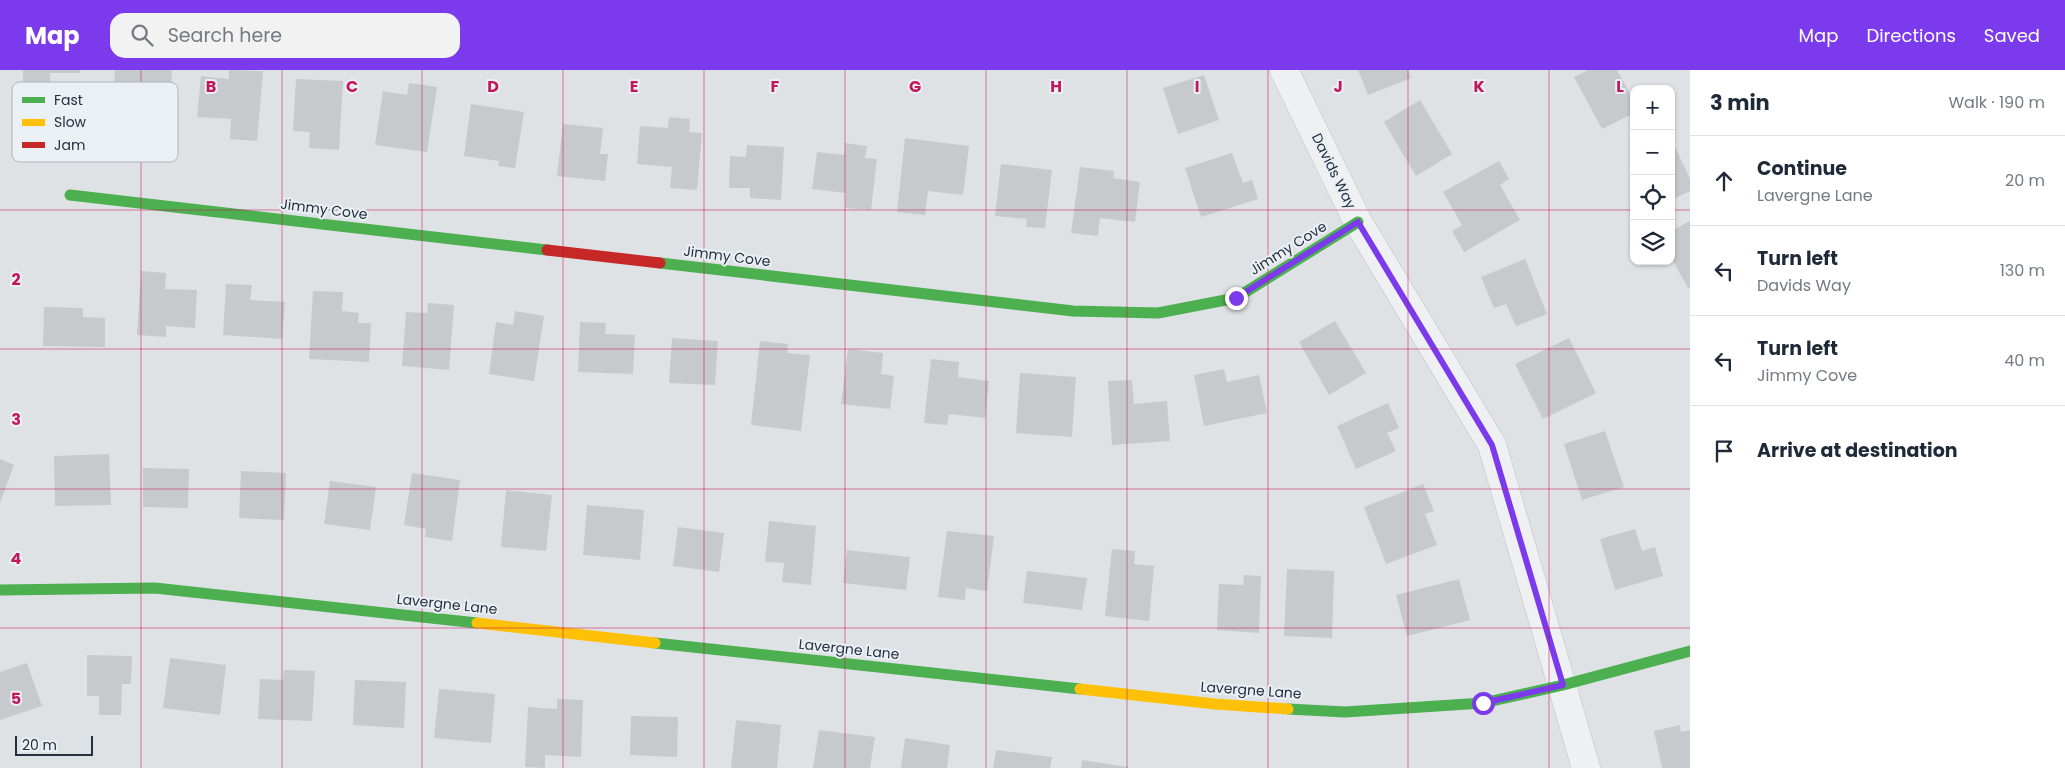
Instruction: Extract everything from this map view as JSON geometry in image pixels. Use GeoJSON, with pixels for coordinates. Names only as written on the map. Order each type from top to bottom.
{"type":"FeatureCollection","features":[{"type":"Feature","properties":{"kind":"street","name":"Davids Way"},"geometry":{"type":"LineString","coordinates":[[1284,70],[1358,222],[1492,445],[1586,768]]}},
{"type":"Feature","properties":{"kind":"street","name":"Jimmy Cove"},"geometry":{"type":"LineString","coordinates":[[70,195],[1073,311],[1148,313],[1236,298],[1358,222]]}},
{"type":"Feature","properties":{"kind":"street","name":"Lavergne Lane"},"geometry":{"type":"LineString","coordinates":[[0,590],[155,588],[1245,706],[1345,712],[1483,703],[1563,685],[1690,651]]}},
{"type":"Feature","properties":{"kind":"building"},"geometry":{"type":"Polygon","coordinates":[[[23,70],[80,70],[80,73],[50,73],[50,82],[23,82],[23,70]]]}},
{"type":"Feature","properties":{"kind":"building"},"geometry":{"type":"Polygon","coordinates":[[[115,70],[172,70],[172,82],[114,82],[115,70]]]}},
{"type":"Feature","properties":{"kind":"building"},"geometry":{"type":"Polygon","coordinates":[[[229,70],[263,71],[257,141],[230,139],[231,119],[197,117],[201,76],[229,79],[229,70]]]}},
{"type":"Feature","properties":{"kind":"building"},"geometry":{"type":"Polygon","coordinates":[[[1358,70],[1408,70],[1411,78],[1368,95],[1358,70]]]}},
{"type":"Feature","properties":{"kind":"building"},"geometry":{"type":"Polygon","coordinates":[[[1588,70],[1617,70],[1630,94],[1630,115],[1602,129],[1574,77],[1588,70]]]}},
{"type":"Feature","properties":{"kind":"building"},"geometry":{"type":"Polygon","coordinates":[[[1204,75],[1219,120],[1178,134],[1163,88],[1204,75]]]}},
{"type":"Feature","properties":{"kind":"building"},"geometry":{"type":"Polygon","coordinates":[[[296,79],[343,81],[339,150],[309,148],[310,132],[293,131],[296,79]]]}},
{"type":"Feature","properties":{"kind":"building"},"geometry":{"type":"Polygon","coordinates":[[[409,83],[437,87],[427,152],[375,145],[383,91],[407,95],[409,83]]]}},
{"type":"Feature","properties":{"kind":"building"},"geometry":{"type":"Polygon","coordinates":[[[1420,100],[1452,154],[1416,176],[1384,122],[1420,100]]]}},
{"type":"Feature","properties":{"kind":"building"},"geometry":{"type":"Polygon","coordinates":[[[471,104],[524,112],[515,168],[498,166],[499,161],[464,156],[471,104]]]}},
{"type":"Feature","properties":{"kind":"building"},"geometry":{"type":"Polygon","coordinates":[[[669,117],[690,119],[689,132],[702,133],[697,190],[670,188],[672,167],[637,164],[640,126],[668,128],[669,117]]]}},
{"type":"Feature","properties":{"kind":"building"},"geometry":{"type":"Polygon","coordinates":[[[563,124],[603,128],[600,154],[608,154],[605,181],[557,176],[563,124]]]}},
{"type":"Feature","properties":{"kind":"building"},"geometry":{"type":"Polygon","coordinates":[[[905,138],[969,146],[963,195],[928,191],[925,215],[897,212],[905,138]]]}},
{"type":"Feature","properties":{"kind":"building"},"geometry":{"type":"Polygon","coordinates":[[[845,143],[867,146],[865,158],[877,159],[871,210],[845,208],[846,193],[812,189],[817,152],[844,155],[845,143]]]}},
{"type":"Feature","properties":{"kind":"building"},"geometry":{"type":"Polygon","coordinates":[[[747,145],[784,147],[781,200],[750,198],[750,188],[729,188],[730,156],[746,157],[747,145]]]}},
{"type":"Feature","properties":{"kind":"building"},"geometry":{"type":"Polygon","coordinates":[[[1675,147],[1690,179],[1690,191],[1675,198],[1675,147]]]}},
{"type":"Feature","properties":{"kind":"building"},"geometry":{"type":"Polygon","coordinates":[[[1232,153],[1243,183],[1252,180],[1258,199],[1201,217],[1185,168],[1232,153]]]}},
{"type":"Feature","properties":{"kind":"building"},"geometry":{"type":"Polygon","coordinates":[[[1499,161],[1509,179],[1500,185],[1520,220],[1464,252],[1452,231],[1462,225],[1443,192],[1499,161]]]}},
{"type":"Feature","properties":{"kind":"building"},"geometry":{"type":"Polygon","coordinates":[[[1001,164],[1052,170],[1045,228],[1026,227],[1027,219],[995,216],[1001,164]]]}},
{"type":"Feature","properties":{"kind":"building"},"geometry":{"type":"Polygon","coordinates":[[[1080,167],[1114,171],[1113,178],[1140,182],[1135,222],[1100,218],[1098,236],[1071,233],[1080,167]]]}},
{"type":"Feature","properties":{"kind":"building"},"geometry":{"type":"Polygon","coordinates":[[[1690,221],[1690,287],[1688,288],[1675,264],[1675,229],[1690,221]]]}},
{"type":"Feature","properties":{"kind":"building"},"geometry":{"type":"Polygon","coordinates":[[[1525,259],[1547,314],[1516,326],[1506,304],[1494,308],[1481,277],[1525,259]]]}},
{"type":"Feature","properties":{"kind":"building"},"geometry":{"type":"Polygon","coordinates":[[[141,271],[166,273],[165,289],[197,290],[195,328],[166,326],[166,337],[137,335],[141,271]]]}},
{"type":"Feature","properties":{"kind":"building"},"geometry":{"type":"Polygon","coordinates":[[[226,284],[252,285],[250,300],[285,302],[282,339],[223,335],[226,284]]]}},
{"type":"Feature","properties":{"kind":"building"},"geometry":{"type":"Polygon","coordinates":[[[313,291],[343,292],[342,311],[359,313],[358,323],[371,323],[369,362],[309,359],[313,291]]]}},
{"type":"Feature","properties":{"kind":"building"},"geometry":{"type":"Polygon","coordinates":[[[428,303],[454,305],[449,370],[402,366],[406,312],[427,313],[428,303]]]}},
{"type":"Feature","properties":{"kind":"building"},"geometry":{"type":"Polygon","coordinates":[[[44,307],[83,308],[83,317],[105,318],[105,347],[43,346],[44,307]]]}},
{"type":"Feature","properties":{"kind":"building"},"geometry":{"type":"Polygon","coordinates":[[[515,311],[544,316],[534,381],[489,374],[496,322],[513,325],[515,311]]]}},
{"type":"Feature","properties":{"kind":"building"},"geometry":{"type":"Polygon","coordinates":[[[1335,321],[1366,373],[1329,395],[1299,342],[1335,321]]]}},
{"type":"Feature","properties":{"kind":"building"},"geometry":{"type":"Polygon","coordinates":[[[580,322],[606,323],[605,334],[635,335],[633,374],[578,372],[580,322]]]}},
{"type":"Feature","properties":{"kind":"building"},"geometry":{"type":"Polygon","coordinates":[[[672,338],[718,341],[715,385],[669,383],[672,338]]]}},
{"type":"Feature","properties":{"kind":"building"},"geometry":{"type":"Polygon","coordinates":[[[1569,338],[1596,393],[1543,419],[1515,364],[1569,338]]]}},
{"type":"Feature","properties":{"kind":"building"},"geometry":{"type":"Polygon","coordinates":[[[760,341],[788,344],[787,353],[810,355],[801,431],[751,425],[760,341]]]}},
{"type":"Feature","properties":{"kind":"building"},"geometry":{"type":"Polygon","coordinates":[[[848,349],[883,353],[881,374],[894,376],[890,409],[841,404],[848,349]]]}},
{"type":"Feature","properties":{"kind":"building"},"geometry":{"type":"Polygon","coordinates":[[[931,359],[959,362],[958,377],[989,381],[985,418],[949,414],[947,425],[924,423],[931,359]]]}},
{"type":"Feature","properties":{"kind":"building"},"geometry":{"type":"Polygon","coordinates":[[[1224,369],[1227,382],[1259,375],[1267,413],[1204,426],[1194,375],[1224,369]]]}},
{"type":"Feature","properties":{"kind":"building"},"geometry":{"type":"Polygon","coordinates":[[[1020,373],[1076,377],[1072,437],[1016,433],[1020,373]]]}},
{"type":"Feature","properties":{"kind":"building"},"geometry":{"type":"Polygon","coordinates":[[[1132,380],[1134,404],[1167,401],[1170,441],[1112,445],[1108,381],[1132,380]]]}},
{"type":"Feature","properties":{"kind":"building"},"geometry":{"type":"Polygon","coordinates":[[[1388,403],[1399,428],[1387,433],[1396,451],[1356,469],[1337,426],[1388,403]]]}},
{"type":"Feature","properties":{"kind":"building"},"geometry":{"type":"Polygon","coordinates":[[[1605,431],[1624,487],[1582,500],[1564,444],[1605,431]]]}},
{"type":"Feature","properties":{"kind":"building"},"geometry":{"type":"Polygon","coordinates":[[[109,454],[111,505],[55,506],[54,456],[109,454]]]}},
{"type":"Feature","properties":{"kind":"building"},"geometry":{"type":"Polygon","coordinates":[[[0,459],[14,465],[0,503],[0,459]]]}},
{"type":"Feature","properties":{"kind":"building"},"geometry":{"type":"Polygon","coordinates":[[[143,468],[189,469],[188,508],[143,507],[143,468]]]}},
{"type":"Feature","properties":{"kind":"building"},"geometry":{"type":"Polygon","coordinates":[[[241,471],[286,473],[284,520],[239,518],[241,471]]]}},
{"type":"Feature","properties":{"kind":"building"},"geometry":{"type":"Polygon","coordinates":[[[412,473],[460,480],[452,541],[425,537],[426,529],[404,525],[412,473]]]}},
{"type":"Feature","properties":{"kind":"building"},"geometry":{"type":"Polygon","coordinates":[[[330,481],[376,487],[370,530],[324,524],[330,481]]]}},
{"type":"Feature","properties":{"kind":"building"},"geometry":{"type":"Polygon","coordinates":[[[1423,484],[1434,511],[1425,514],[1437,545],[1386,564],[1364,507],[1423,484]]]}},
{"type":"Feature","properties":{"kind":"building"},"geometry":{"type":"Polygon","coordinates":[[[506,490],[552,495],[546,551],[501,547],[506,490]]]}},
{"type":"Feature","properties":{"kind":"building"},"geometry":{"type":"Polygon","coordinates":[[[587,505],[644,510],[640,560],[583,555],[587,505]]]}},
{"type":"Feature","properties":{"kind":"building"},"geometry":{"type":"Polygon","coordinates":[[[769,521],[816,526],[811,585],[782,582],[784,563],[765,562],[769,521]]]}},
{"type":"Feature","properties":{"kind":"building"},"geometry":{"type":"Polygon","coordinates":[[[678,527],[724,533],[719,572],[673,566],[678,527]]]}},
{"type":"Feature","properties":{"kind":"building"},"geometry":{"type":"Polygon","coordinates":[[[1635,529],[1642,551],[1655,547],[1663,576],[1615,590],[1600,539],[1635,529]]]}},
{"type":"Feature","properties":{"kind":"building"},"geometry":{"type":"Polygon","coordinates":[[[947,531],[994,536],[987,591],[966,588],[965,600],[938,597],[947,531]]]}},
{"type":"Feature","properties":{"kind":"building"},"geometry":{"type":"Polygon","coordinates":[[[1112,549],[1135,551],[1134,564],[1154,566],[1149,621],[1105,616],[1112,549]]]}},
{"type":"Feature","properties":{"kind":"building"},"geometry":{"type":"Polygon","coordinates":[[[847,550],[910,557],[906,590],[843,583],[847,550]]]}},
{"type":"Feature","properties":{"kind":"building"},"geometry":{"type":"Polygon","coordinates":[[[1287,569],[1334,571],[1332,638],[1284,636],[1287,569]]]}},
{"type":"Feature","properties":{"kind":"building"},"geometry":{"type":"Polygon","coordinates":[[[1027,571],[1087,578],[1082,610],[1023,603],[1027,571]]]}},
{"type":"Feature","properties":{"kind":"building"},"geometry":{"type":"Polygon","coordinates":[[[1244,575],[1261,576],[1259,633],[1217,630],[1219,584],[1243,585],[1244,575]]]}},
{"type":"Feature","properties":{"kind":"building"},"geometry":{"type":"Polygon","coordinates":[[[1459,579],[1470,620],[1407,636],[1396,595],[1459,579]]]}},
{"type":"Feature","properties":{"kind":"building"},"geometry":{"type":"Polygon","coordinates":[[[87,655],[132,656],[131,684],[122,684],[121,715],[99,715],[99,696],[87,696],[87,655]]]}},
{"type":"Feature","properties":{"kind":"building"},"geometry":{"type":"Polygon","coordinates":[[[170,658],[226,665],[220,715],[163,708],[170,658]]]}},
{"type":"Feature","properties":{"kind":"building"},"geometry":{"type":"Polygon","coordinates":[[[27,663],[42,706],[0,720],[0,672],[27,663]]]}},
{"type":"Feature","properties":{"kind":"building"},"geometry":{"type":"Polygon","coordinates":[[[284,670],[315,671],[312,721],[258,719],[260,679],[283,680],[284,670]]]}},
{"type":"Feature","properties":{"kind":"building"},"geometry":{"type":"Polygon","coordinates":[[[355,680],[406,682],[404,728],[353,725],[355,680]]]}},
{"type":"Feature","properties":{"kind":"building"},"geometry":{"type":"Polygon","coordinates":[[[439,689],[495,694],[491,743],[434,738],[439,689]]]}},
{"type":"Feature","properties":{"kind":"building"},"geometry":{"type":"Polygon","coordinates":[[[557,699],[583,700],[581,757],[545,755],[545,768],[525,767],[528,707],[557,709],[557,699]]]}},
{"type":"Feature","properties":{"kind":"building"},"geometry":{"type":"Polygon","coordinates":[[[631,716],[678,717],[677,757],[630,755],[631,716]]]}},
{"type":"Feature","properties":{"kind":"building"},"geometry":{"type":"Polygon","coordinates":[[[736,720],[781,725],[777,768],[731,768],[736,720]]]}},
{"type":"Feature","properties":{"kind":"building"},"geometry":{"type":"Polygon","coordinates":[[[1680,725],[1681,732],[1690,730],[1690,768],[1662,768],[1654,731],[1680,725]]]}},
{"type":"Feature","properties":{"kind":"building"},"geometry":{"type":"Polygon","coordinates":[[[819,730],[875,737],[870,768],[813,768],[819,730]]]}},
{"type":"Feature","properties":{"kind":"building"},"geometry":{"type":"Polygon","coordinates":[[[905,738],[950,745],[947,768],[901,768],[905,738]]]}},
{"type":"Feature","properties":{"kind":"building"},"geometry":{"type":"Polygon","coordinates":[[[996,750],[1052,757],[1050,768],[993,768],[996,750]]]}},
{"type":"Feature","properties":{"kind":"building"},"geometry":{"type":"Polygon","coordinates":[[[1082,760],[1128,767],[1128,768],[1081,768],[1082,760]]]}},
{"type":"Feature","properties":{"kind":"traffic: fast"},"geometry":{"type":"LineString","coordinates":[[70,195],[547,250]]}},
{"type":"Feature","properties":{"kind":"traffic: fast"},"geometry":{"type":"LineString","coordinates":[[660,263],[1073,311],[1158,313],[1236,298],[1358,222]]}},
{"type":"Feature","properties":{"kind":"traffic: fast"},"geometry":{"type":"LineString","coordinates":[[0,590],[155,588],[477,623]]}},
{"type":"Feature","properties":{"kind":"traffic: fast"},"geometry":{"type":"LineString","coordinates":[[655,643],[1080,689]]}},
{"type":"Feature","properties":{"kind":"traffic: fast"},"geometry":{"type":"LineString","coordinates":[[1288,709],[1345,712],[1483,703],[1563,685],[1690,651]]}},
{"type":"Feature","properties":{"kind":"traffic: slow"},"geometry":{"type":"LineString","coordinates":[[477,623],[655,643]]}},
{"type":"Feature","properties":{"kind":"traffic: slow"},"geometry":{"type":"LineString","coordinates":[[1080,689],[1215,704],[1288,709]]}},
{"type":"Feature","properties":{"kind":"traffic: jam"},"geometry":{"type":"LineString","coordinates":[[547,250],[660,263]]}},
{"type":"Feature","properties":{"kind":"route"},"geometry":{"type":"LineString","coordinates":[[1236,298],[1358,222],[1492,445],[1563,685],[1483,703]]}}]}
